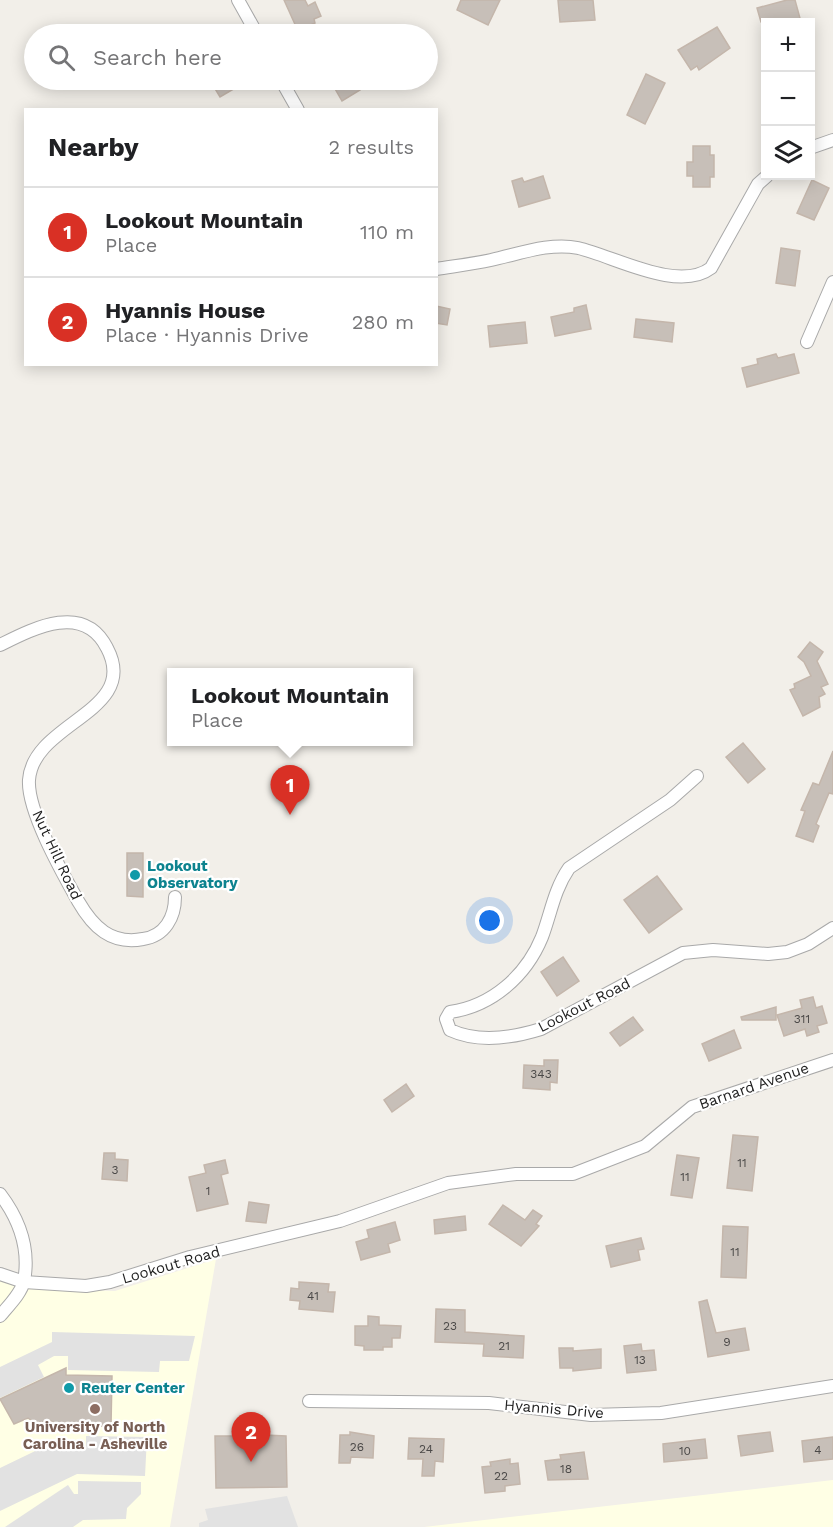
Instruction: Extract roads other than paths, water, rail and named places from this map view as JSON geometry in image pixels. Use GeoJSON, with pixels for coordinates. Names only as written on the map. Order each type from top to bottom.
{"type":"FeatureCollection","features":[{"type":"Feature","properties":{"kind":"street"},"geometry":{"type":"LineString","coordinates":[[238,0],[251,24]]}},
{"type":"Feature","properties":{"kind":"street"},"geometry":{"type":"LineString","coordinates":[[287,90],[297,108]]}},
{"type":"Feature","properties":{"kind":"street"},"geometry":{"type":"LineString","coordinates":[[815,146],[833,140]]}},
{"type":"Feature","properties":{"kind":"street"},"geometry":{"type":"LineString","coordinates":[[438,269],[546,248],[576,248],[653,272],[683,277],[701,275],[711,268],[758,184],[762,180]]}},
{"type":"Feature","properties":{"kind":"street"},"geometry":{"type":"LineString","coordinates":[[807,342],[833,282]]}},
{"type":"Feature","properties":{"kind":"street","name":"Nut Hill Road"},"geometry":{"type":"LineString","coordinates":[[0,645],[30,630],[55,622],[70,621],[96,632],[106,645],[113,669],[107,692],[100,703],[62,730],[39,750],[30,772],[30,795],[55,857],[87,917],[97,929],[123,940],[150,938],[170,921],[175,909],[175,897]]}},
{"type":"Feature","properties":{"kind":"street","name":"Lookout Road"},"geometry":{"type":"LineString","coordinates":[[697,776],[669,800],[569,868],[560,881],[543,935],[526,966],[497,994],[478,1005],[450,1012],[446,1019],[450,1030],[462,1036],[516,1037],[541,1029],[655,970],[682,953],[713,950],[768,954],[787,952],[808,944],[833,928]]}},
{"type":"Feature","properties":{"kind":"street","name":"Barnard Avenue"},"geometry":{"type":"LineString","coordinates":[[340,1221],[448,1183],[516,1174],[573,1174],[645,1146],[692,1107],[833,1060]]}},
{"type":"Feature","properties":{"kind":"street"},"geometry":{"type":"LineString","coordinates":[[0,1194],[22,1230],[24,1282],[0,1316]]}},
{"type":"Feature","properties":{"kind":"street","name":"Lookout Road"},"geometry":{"type":"LineString","coordinates":[[0,1274],[24,1282],[86,1286],[110,1282],[190,1257],[340,1221]]}},
{"type":"Feature","properties":{"kind":"street","name":"Hyannis Drive"},"geometry":{"type":"LineString","coordinates":[[309,1401],[489,1403],[591,1415],[661,1413],[833,1386]]}},
{"type":"Feature","properties":{"kind":"place","name":"Lookout Mountain"},"geometry":{"type":"Point","coordinates":[290,815]}},
{"type":"Feature","properties":{"kind":"place","name":"Lookout Observatory"},"geometry":{"type":"Point","coordinates":[135,875]}},
{"type":"Feature","properties":{"kind":"place","name":"Reuter Center"},"geometry":{"type":"Point","coordinates":[69,1388]}},
{"type":"Feature","properties":{"kind":"place","name":"University of North Carolina - Asheville"},"geometry":{"type":"Point","coordinates":[95,1409]}},
{"type":"Feature","properties":{"kind":"place","name":"Hyannis House"},"geometry":{"type":"Point","coordinates":[251,1462]}}]}
